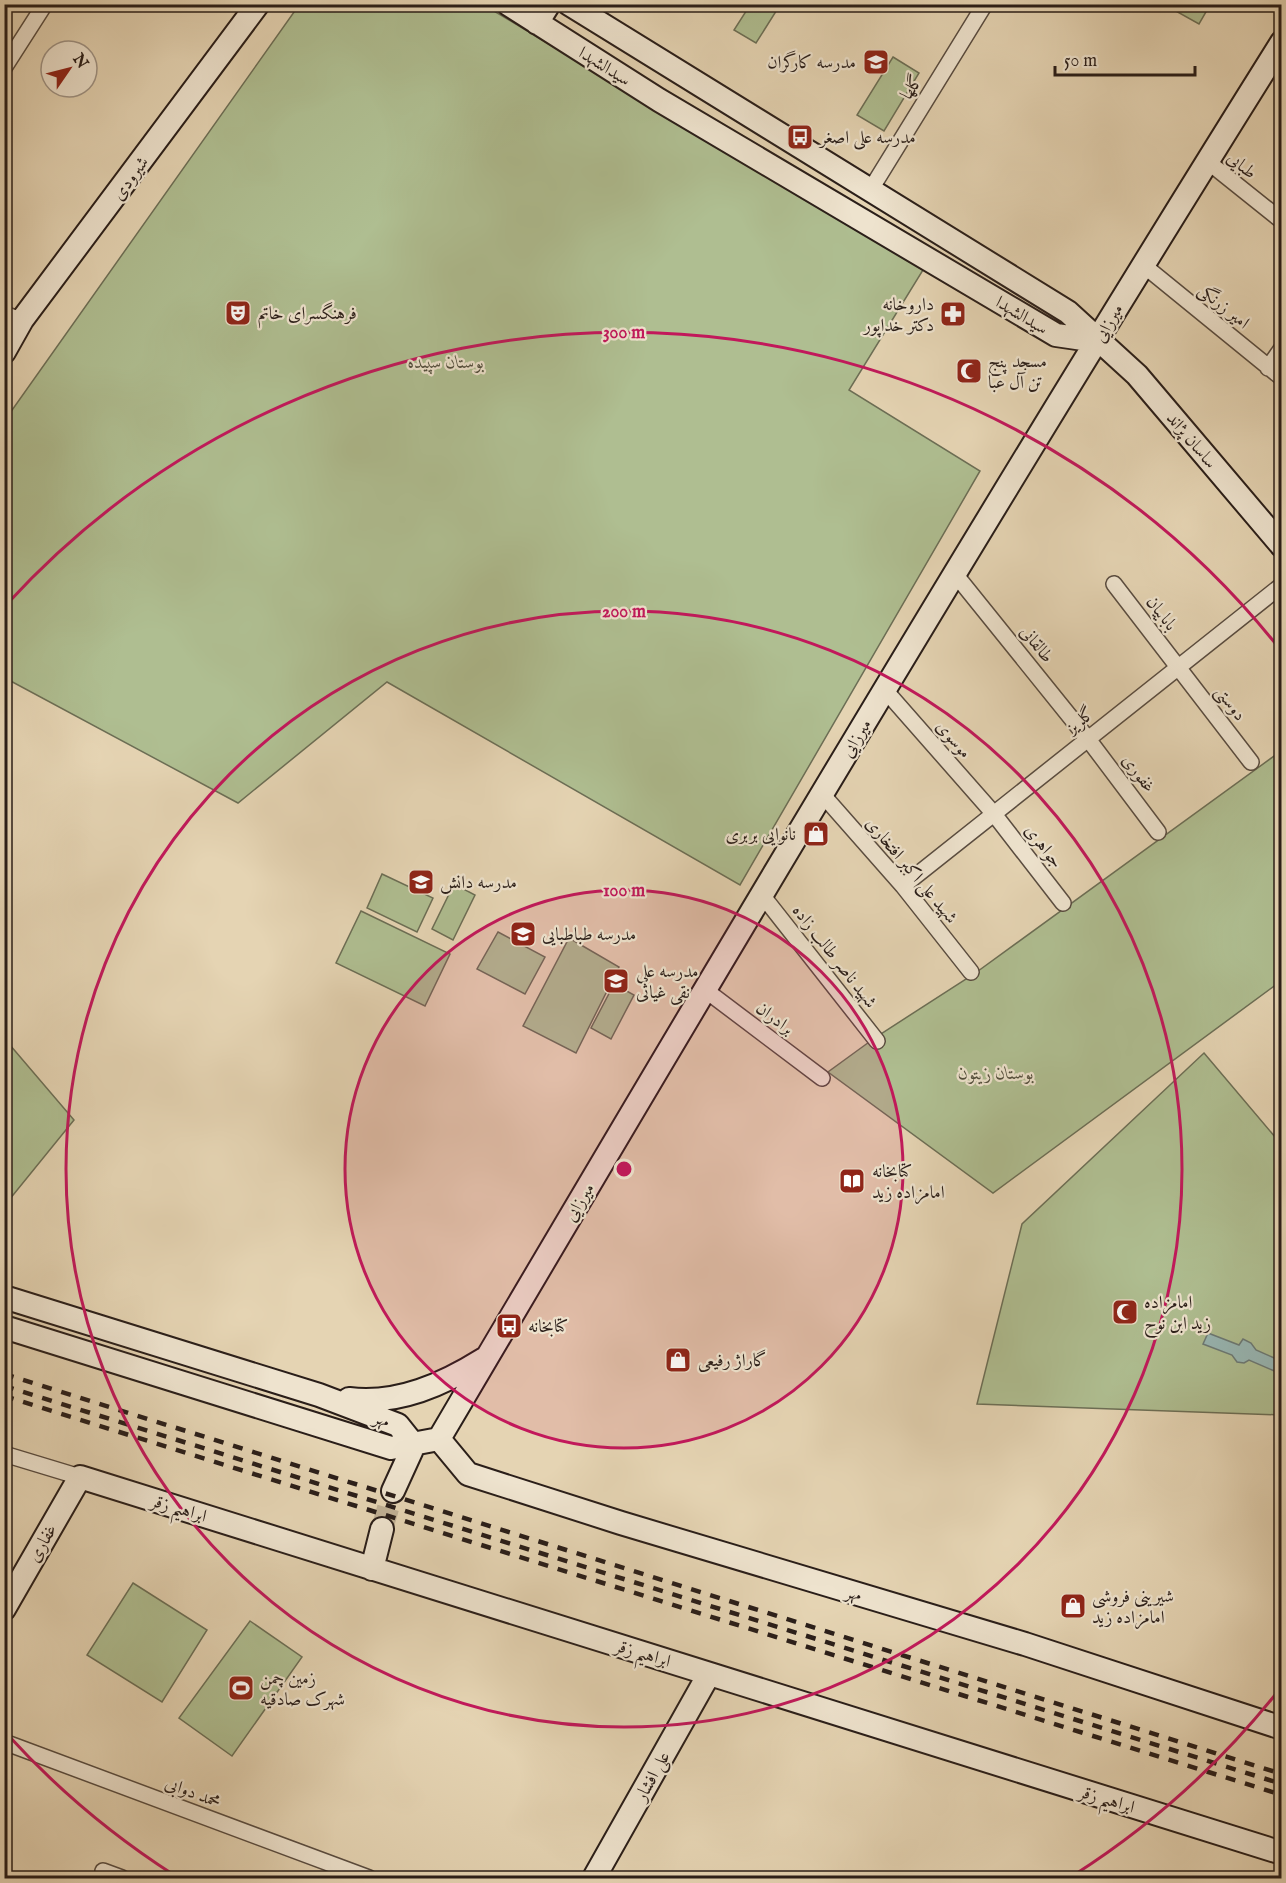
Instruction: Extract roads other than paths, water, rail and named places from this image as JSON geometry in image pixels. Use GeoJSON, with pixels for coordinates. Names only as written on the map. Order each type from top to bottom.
{"type":"FeatureCollection","features":[{"type":"Feature","properties":{"kind":"street"},"geometry":{"type":"LineString","coordinates":[[4,68],[45,4]]}},
{"type":"Feature","properties":{"kind":"street","name":"شیرودی"},"geometry":{"type":"LineString","coordinates":[[4,352],[13,317],[258,4]]}},
{"type":"Feature","properties":{"kind":"street","name":"سیدالشهدا"},"geometry":{"type":"LineString","coordinates":[[508,4],[543,14],[659,100],[1056,335],[1097,341]]}},
{"type":"Feature","properties":{"kind":"street","name":"سیدالشهدا"},"geometry":{"type":"LineString","coordinates":[[569,4],[1068,312],[1097,341]]}},
{"type":"Feature","properties":{"kind":"street","name":"گلها"},"geometry":{"type":"LineString","coordinates":[[871,189],[985,4]]}},
{"type":"Feature","properties":{"kind":"street","name":"میرزایی"},"geometry":{"type":"LineString","coordinates":[[439,1439],[704,989],[1142,264],[1279,53]]}},
{"type":"Feature","properties":{"kind":"street","name":"طبایی"},"geometry":{"type":"LineString","coordinates":[[1207,162],[1281,221]]}},
{"type":"Feature","properties":{"kind":"street"},"geometry":{"type":"LineString","coordinates":[[856,217],[871,189]]}},
{"type":"Feature","properties":{"kind":"street","name":"امیر زرنگی"},"geometry":{"type":"LineString","coordinates":[[1142,264],[1281,378]]}},
{"type":"Feature","properties":{"kind":"street","name":"ساسان پژاند"},"geometry":{"type":"LineString","coordinates":[[1097,341],[1137,375],[1281,546]]}},
{"type":"Feature","properties":{"kind":"street"},"geometry":{"type":"LineString","coordinates":[[1268,368],[1281,348]]}},
{"type":"Feature","properties":{"kind":"street","name":"طالقانی"},"geometry":{"type":"LineString","coordinates":[[955,574],[1088,739]]}},
{"type":"Feature","properties":{"kind":"street","name":"باباییان"},"geometry":{"type":"LineString","coordinates":[[1114,584],[1179,667]]}},
{"type":"Feature","properties":{"kind":"street","name":"گلریز"},"geometry":{"type":"LineString","coordinates":[[903,886],[1281,585]]}},
{"type":"Feature","properties":{"kind":"street","name":"دوستی"},"geometry":{"type":"LineString","coordinates":[[1179,667],[1251,762]]}},
{"type":"Feature","properties":{"kind":"street","name":"موسوی"},"geometry":{"type":"LineString","coordinates":[[885,690],[994,814]]}},
{"type":"Feature","properties":{"kind":"street","name":"غفوری"},"geometry":{"type":"LineString","coordinates":[[1088,739],[1158,831]]}},
{"type":"Feature","properties":{"kind":"street","name":"شهید علی اکبر افتخاری"},"geometry":{"type":"LineString","coordinates":[[822,794],[903,886],[971,972]]}},
{"type":"Feature","properties":{"kind":"street","name":"جواهری"},"geometry":{"type":"LineString","coordinates":[[994,814],[1063,903]]}},
{"type":"Feature","properties":{"kind":"street","name":"شهید ناصر طالب زاده"},"geometry":{"type":"LineString","coordinates":[[762,895],[877,1041]]}},
{"type":"Feature","properties":{"kind":"street","name":"برادران"},"geometry":{"type":"LineString","coordinates":[[704,989],[822,1078]]}},
{"type":"Feature","properties":{"kind":"street","name":"مهر"},"geometry":{"type":"LineString","coordinates":[[4,1297],[319,1395],[398,1425],[414,1445]]}},
{"type":"Feature","properties":{"kind":"street","name":"مهر"},"geometry":{"type":"LineString","coordinates":[[4,1327],[391,1448],[414,1445]]}},
{"type":"Feature","properties":{"kind":"street"},"geometry":{"type":"LineString","coordinates":[[319,1395],[372,1402],[441,1385],[488,1356]]}},
{"type":"Feature","properties":{"kind":"street"},"geometry":{"type":"LineString","coordinates":[[393,1491],[414,1445],[439,1439]]}},
{"type":"Feature","properties":{"kind":"street","name":"مهر"},"geometry":{"type":"LineString","coordinates":[[439,1439],[468,1474],[621,1523],[1025,1644],[1281,1728]]}},
{"type":"Feature","properties":{"kind":"street","name":"ابراهیم زقر"},"geometry":{"type":"LineString","coordinates":[[4,1454],[1281,1853]]}},
{"type":"Feature","properties":{"kind":"street","name":"غفاری"},"geometry":{"type":"LineString","coordinates":[[8,1598],[80,1477]]}},
{"type":"Feature","properties":{"kind":"street"},"geometry":{"type":"LineString","coordinates":[[372,1569],[382,1529]]}},
{"type":"Feature","properties":{"kind":"street","name":"علی افشار"},"geometry":{"type":"LineString","coordinates":[[594,1878],[709,1674]]}},
{"type":"Feature","properties":{"kind":"street","name":"محمد دوابی"},"geometry":{"type":"LineString","coordinates":[[4,1742],[369,1878]]}},
{"type":"Feature","properties":{"kind":"street"},"geometry":{"type":"LineString","coordinates":[[103,1871],[122,1878]]}},
{"type":"Feature","properties":{"kind":"water"},"geometry":{"type":"Polygon","coordinates":[[[1208,1333],[1239,1345],[1243,1339],[1251,1343],[1256,1350],[1281,1361],[1279,1373],[1249,1360],[1244,1363],[1237,1362],[1232,1355],[1203,1344],[1208,1333]]]}},
{"type":"Feature","properties":{"kind":"tunnel"},"geometry":{"type":"LineString","coordinates":[[382,1529],[393,1491]]}},
{"type":"Feature","properties":{"kind":"railway"},"geometry":{"type":"LineString","coordinates":[[4,1374],[1282,1774]]}},
{"type":"Feature","properties":{"kind":"railway"},"geometry":{"type":"LineString","coordinates":[[4,1386],[1282,1784]]}},
{"type":"Feature","properties":{"kind":"railway"},"geometry":{"type":"LineString","coordinates":[[4,1396],[1282,1795]]}},
{"type":"Feature","properties":{"kind":"place","name":"مدرسه کارگران"},"geometry":{"type":"Point","coordinates":[876,62]}},
{"type":"Feature","properties":{"kind":"place","name":"مدرسه علی اصغر"},"geometry":{"type":"Point","coordinates":[800,137]}},
{"type":"Feature","properties":{"kind":"place","name":"فرهنگسرای خاتم"},"geometry":{"type":"Point","coordinates":[238,313]}},
{"type":"Feature","properties":{"kind":"place","name":"داروخانه دکتر خداپور"},"geometry":{"type":"Point","coordinates":[953,314]}},
{"type":"Feature","properties":{"kind":"place","name":"مسجد پنج تن آل عبا"},"geometry":{"type":"Point","coordinates":[969,371]}},
{"type":"Feature","properties":{"kind":"place","name":"نانوایی بربری"},"geometry":{"type":"Point","coordinates":[816,834]}},
{"type":"Feature","properties":{"kind":"place","name":"مدرسه دانش"},"geometry":{"type":"Point","coordinates":[421,882]}},
{"type":"Feature","properties":{"kind":"place","name":"مدرسه طباطبایی"},"geometry":{"type":"Point","coordinates":[523,934]}},
{"type":"Feature","properties":{"kind":"place","name":"مدرسه علی نقی غیاثی"},"geometry":{"type":"Point","coordinates":[616,981]}},
{"type":"Feature","properties":{"kind":"place","name":"کتابخانه امامزاده زید"},"geometry":{"type":"Point","coordinates":[852,1181]}},
{"type":"Feature","properties":{"kind":"place","name":"امامزاده زید ابن نوح"},"geometry":{"type":"Point","coordinates":[1125,1312]}},
{"type":"Feature","properties":{"kind":"place","name":"کتابخانه"},"geometry":{"type":"Point","coordinates":[509,1326]}},
{"type":"Feature","properties":{"kind":"place","name":"گاراژ رفیعی"},"geometry":{"type":"Point","coordinates":[678,1360]}},
{"type":"Feature","properties":{"kind":"place","name":"شیرینی فروشی امامزاده زید"},"geometry":{"type":"Point","coordinates":[1073,1606]}},
{"type":"Feature","properties":{"kind":"place","name":"زمین چمن شهرک صادقیه"},"geometry":{"type":"Point","coordinates":[241,1688]}},
{"type":"Feature","properties":{"kind":"park label","name":"بوستان سپیده"},"geometry":{"type":"Point","coordinates":[446,362]}},
{"type":"Feature","properties":{"kind":"park label","name":"بوستان زیتون"},"geometry":{"type":"Point","coordinates":[996,1073]}}]}
